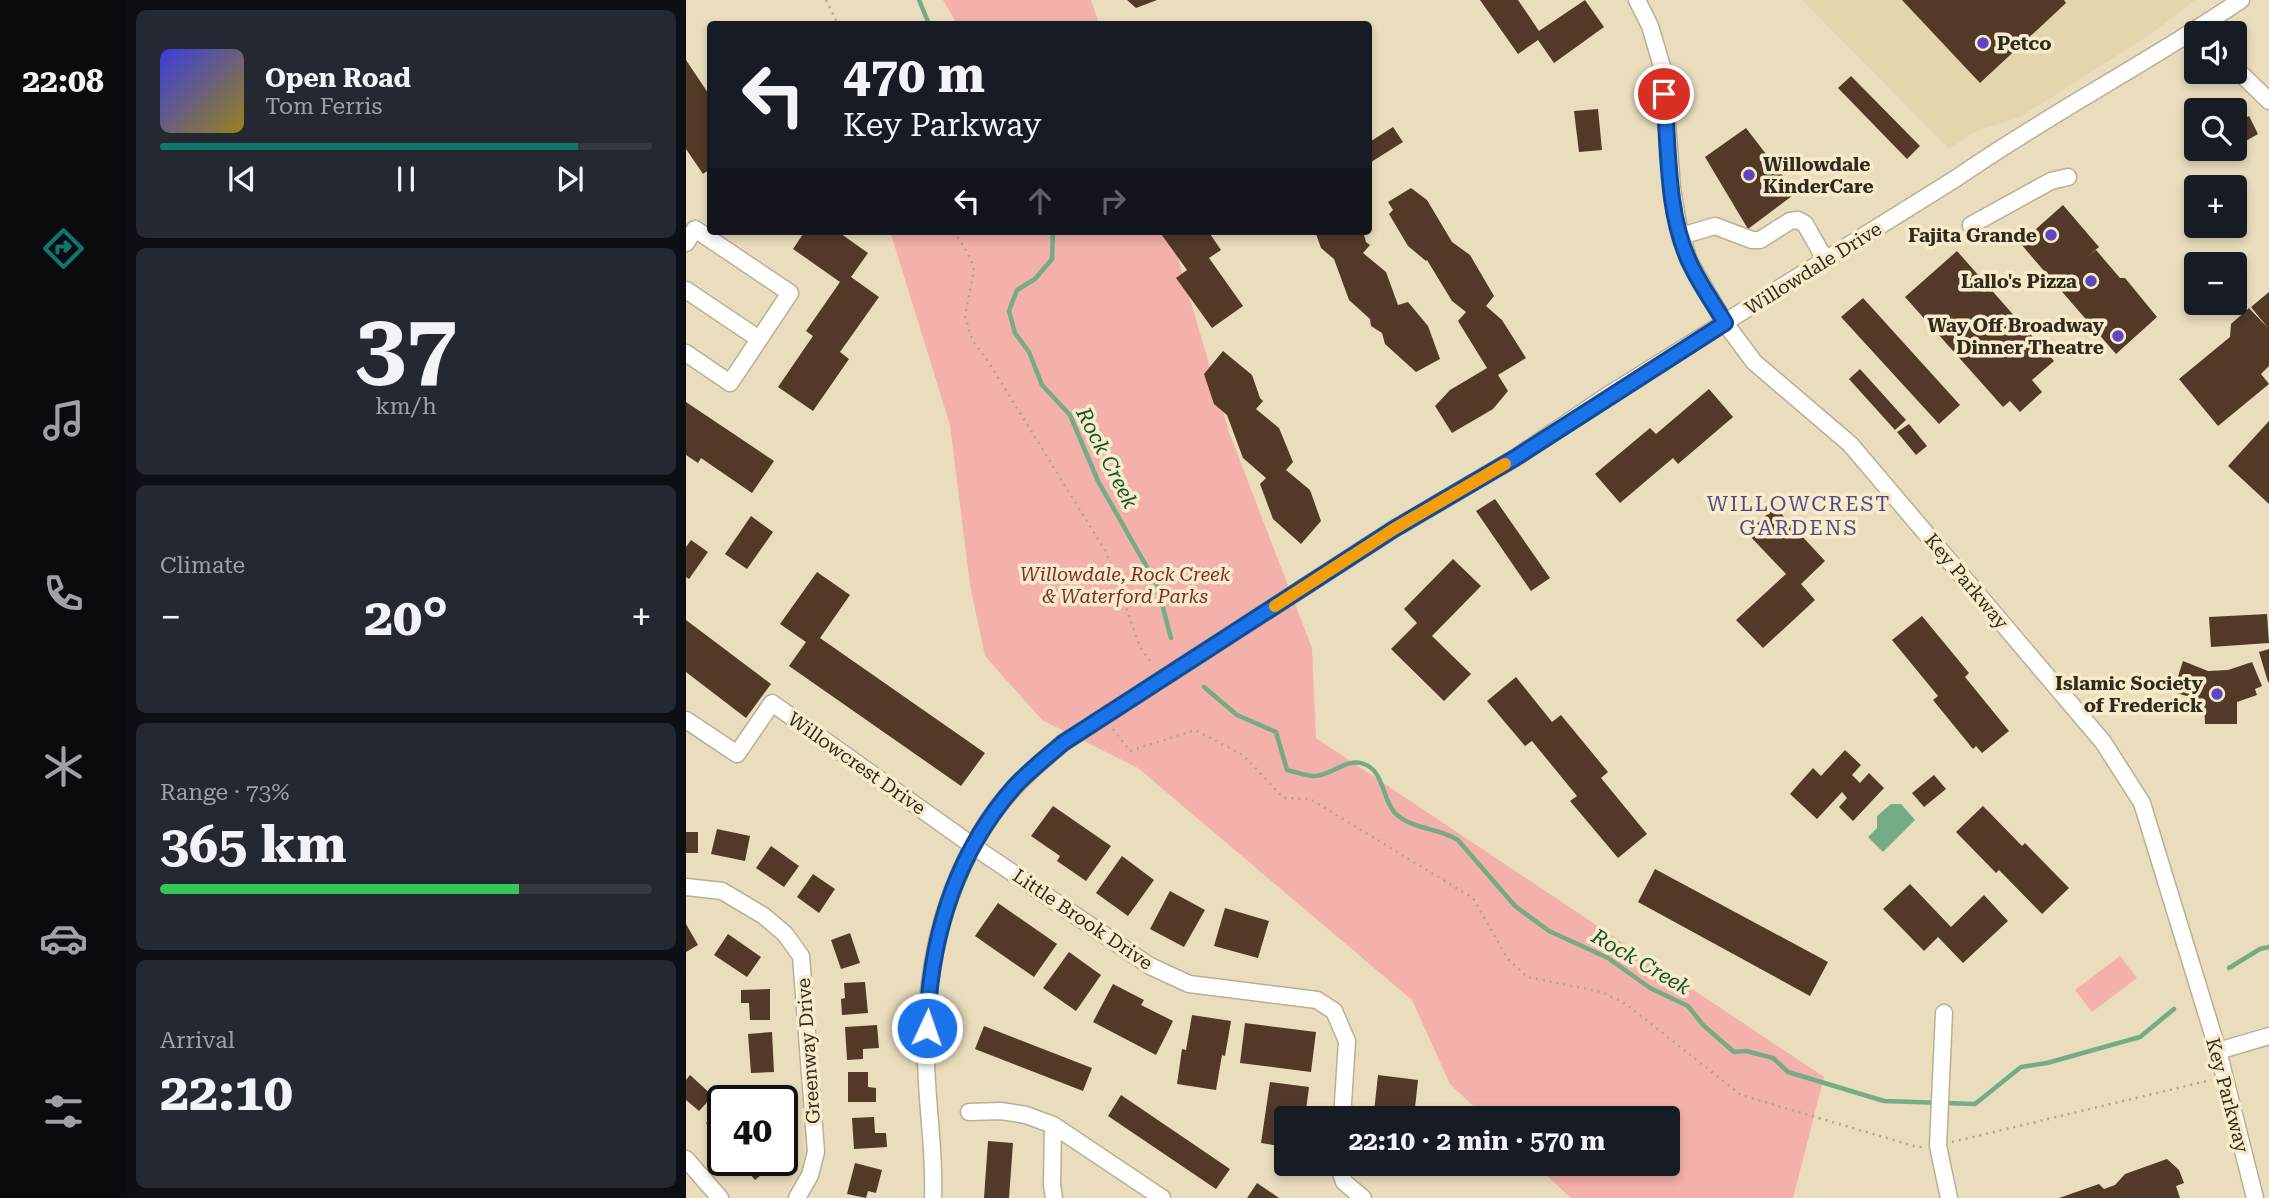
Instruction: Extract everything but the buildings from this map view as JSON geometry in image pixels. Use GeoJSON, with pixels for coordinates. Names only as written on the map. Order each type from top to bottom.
{"type":"FeatureCollection","features":[{"type":"Feature","properties":{"kind":"street","name":"Key Parkway"},"geometry":{"type":"LineString","coordinates":[[1637,0],[1650,26],[1663,71],[1672,188],[1681,236],[1689,261],[1725,323],[1754,362],[1850,444],[2103,743],[2143,803],[2218,1051],[2255,1198]]}},
{"type":"Feature","properties":{"kind":"street","name":"Willowdale Drive"},"geometry":{"type":"LineString","coordinates":[[2217,21],[2241,0]]}},
{"type":"Feature","properties":{"kind":"street","name":"Willowdale Drive"},"geometry":{"type":"LineString","coordinates":[[933,1198],[934,1167],[926,1055],[928,1001],[937,935],[951,890],[973,846],[1016,785],[1063,743],[1394,529],[1515,458],[2005,145],[2184,43]]}},
{"type":"Feature","properties":{"kind":"street"},"geometry":{"type":"LineString","coordinates":[[2247,80],[2269,101]]}},
{"type":"Feature","properties":{"kind":"street"},"geometry":{"type":"LineString","coordinates":[[1971,225],[2051,181],[2068,177]]}},
{"type":"Feature","properties":{"kind":"street"},"geometry":{"type":"LineString","coordinates":[[1681,236],[1715,226],[1752,240],[1760,240],[1790,221],[1798,220],[1805,225],[1826,261]]}},
{"type":"Feature","properties":{"kind":"street"},"geometry":{"type":"LineString","coordinates":[[686,243],[695,229],[790,293],[730,383],[686,353]]}},
{"type":"Feature","properties":{"kind":"street"},"geometry":{"type":"LineString","coordinates":[[686,290],[759,340]]}},
{"type":"Feature","properties":{"kind":"street","name":"Willowcrest Drive"},"geometry":{"type":"LineString","coordinates":[[686,720],[737,754],[772,703],[973,846]]}},
{"type":"Feature","properties":{"kind":"street","name":"Little Brook Drive"},"geometry":{"type":"LineString","coordinates":[[973,846],[1150,966],[1189,984],[1317,1000],[1334,1011],[1347,1041],[1343,1106]]}},
{"type":"Feature","properties":{"kind":"street","name":"Greenway Drive"},"geometry":{"type":"LineString","coordinates":[[686,887],[722,891],[764,916],[785,934],[800,956],[816,1152],[810,1175],[797,1198]]}},
{"type":"Feature","properties":{"kind":"street"},"geometry":{"type":"LineString","coordinates":[[1944,1013],[1938,1146],[1949,1198]]}},
{"type":"Feature","properties":{"kind":"street"},"geometry":{"type":"LineString","coordinates":[[2218,1051],[2269,1035]]}},
{"type":"Feature","properties":{"kind":"street"},"geometry":{"type":"LineString","coordinates":[[968,1112],[1001,1111],[1026,1115],[1053,1125],[1161,1198]]}},
{"type":"Feature","properties":{"kind":"street"},"geometry":{"type":"LineString","coordinates":[[1053,1125],[1054,1198]]}},
{"type":"Feature","properties":{"kind":"street"},"geometry":{"type":"LineString","coordinates":[[686,1159],[720,1198]]}},
{"type":"Feature","properties":{"kind":"street"},"geometry":{"type":"LineString","coordinates":[[1342,1176],[1344,1182],[1363,1198]]}},
{"type":"Feature","properties":{"kind":"path"},"geometry":{"type":"LineString","coordinates":[[825,0],[836,21]]}},
{"type":"Feature","properties":{"kind":"path"},"geometry":{"type":"LineString","coordinates":[[956,235],[971,259],[974,270],[965,316],[972,340],[986,358],[1106,552],[1140,648],[1163,678]]}},
{"type":"Feature","properties":{"kind":"path"},"geometry":{"type":"LineString","coordinates":[[1104,716],[1130,751],[1195,730],[1243,755],[1284,798],[1310,799],[1473,898],[1507,958],[1527,978],[1602,992],[1626,1004],[1741,1095],[1917,1147],[1930,1146]]}},
{"type":"Feature","properties":{"kind":"path"},"geometry":{"type":"LineString","coordinates":[[1945,1144],[2224,1076]]}},
{"type":"Feature","properties":{"kind":"shaded area"},"geometry":{"type":"Polygon","coordinates":[[[1802,0],[2195,0],[2148,36],[2020,117],[1974,132],[1949,149],[1802,0]]]}},
{"type":"Feature","properties":{"kind":"shaded area"},"geometry":{"type":"Polygon","coordinates":[[[1891,804],[1901,804],[1915,820],[1883,852],[1868,837],[1877,828],[1877,816],[1891,804]]]}},
{"type":"Feature","properties":{"kind":"green space"},"geometry":{"type":"Polygon","coordinates":[[[943,0],[1091,0],[1098,21],[955,21],[943,0]]]}},
{"type":"Feature","properties":{"kind":"green space","name":"Willowdale, Rock Creek & Waterford Parks"},"geometry":{"type":"Polygon","coordinates":[[[891,235],[1171,235],[1229,432],[1312,648],[1316,738],[1824,1077],[1793,1198],[1571,1198],[1547,1176],[1680,1176],[1680,1106],[1473,1106],[1450,1084],[1412,1000],[1138,768],[1042,720],[985,656],[970,585],[950,425],[891,235]]]}},
{"type":"Feature","properties":{"kind":"green space"},"geometry":{"type":"Polygon","coordinates":[[[2120,956],[2137,978],[2092,1012],[2075,990],[2120,956]]]}},
{"type":"Feature","properties":{"kind":"waterway","name":"Rock Creek"},"geometry":{"type":"LineString","coordinates":[[919,0],[928,21]]}},
{"type":"Feature","properties":{"kind":"waterway","name":"Rock Creek"},"geometry":{"type":"LineString","coordinates":[[1053,235],[1052,259],[1035,279],[1017,290],[1009,311],[1015,333],[1029,352],[1042,385],[1070,415],[1098,481],[1157,585],[1171,638]]}},
{"type":"Feature","properties":{"kind":"waterway","name":"Rock Creek"},"geometry":{"type":"LineString","coordinates":[[1204,687],[1237,715],[1276,732],[1287,770],[1314,776],[1351,763],[1364,764],[1371,768],[1395,813],[1409,823],[1458,840],[1515,906],[1549,931],[1608,958],[1650,988],[1688,1006],[1703,1025],[1734,1052],[1746,1051],[1773,1058],[1788,1072],[1884,1101],[1975,1104],[2021,1067],[2047,1063],[2140,1037],[2174,1009]]}},
{"type":"Feature","properties":{"kind":"waterway","name":"Rock Creek"},"geometry":{"type":"LineString","coordinates":[[2229,968],[2260,949],[2269,947]]}},
{"type":"Feature","properties":{"kind":"slow traffic"},"geometry":{"type":"LineString","coordinates":[[1275,606],[1394,529],[1505,464]]}},
{"type":"Feature","properties":{"kind":"place","name":"Petco"},"geometry":{"type":"Point","coordinates":[1983,43]}},
{"type":"Feature","properties":{"kind":"place","name":"Willowdale KinderCare"},"geometry":{"type":"Point","coordinates":[1749,175]}},
{"type":"Feature","properties":{"kind":"place","name":"Fajita Grande"},"geometry":{"type":"Point","coordinates":[2051,235]}},
{"type":"Feature","properties":{"kind":"place","name":"Lallo's Pizza"},"geometry":{"type":"Point","coordinates":[2091,281]}},
{"type":"Feature","properties":{"kind":"place","name":"Way Off Broadway Dinner Theatre"},"geometry":{"type":"Point","coordinates":[2118,336]}},
{"type":"Feature","properties":{"kind":"place","name":"Islamic Society of Frederick"},"geometry":{"type":"Point","coordinates":[2217,694]}},
{"type":"Feature","properties":{"kind":"district","name":"WILLOWCREST GARDENS"},"geometry":{"type":"Point","coordinates":[1799,516]}},
{"type":"Feature","properties":{"kind":"route"},"geometry":{"type":"LineString","coordinates":[[927,1028],[937,935],[951,890],[993,814],[1016,785],[1039,763],[1063,743],[1394,529],[1515,458],[1605,397],[1725,323],[1689,261],[1678,224],[1672,188],[1664,94]]}}]}
